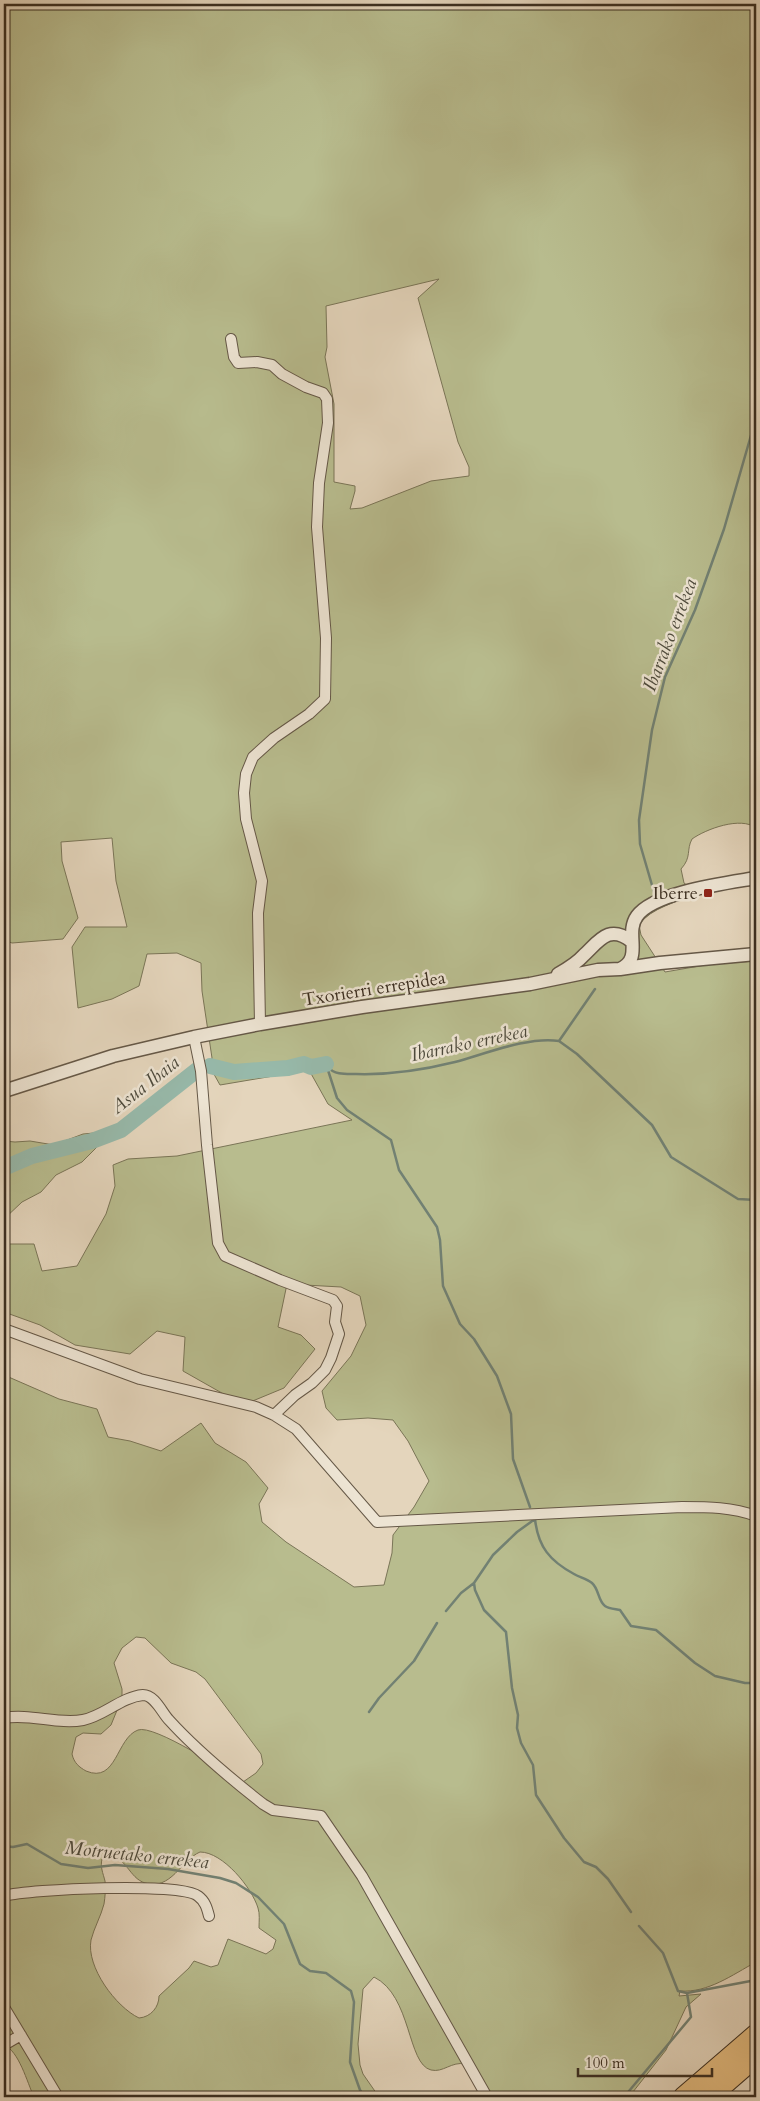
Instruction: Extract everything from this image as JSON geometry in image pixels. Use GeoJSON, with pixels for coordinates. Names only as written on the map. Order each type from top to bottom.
{"type":"FeatureCollection","features":[{"type":"Feature","properties":{"kind":"highway"},"geometry":{"type":"LineString","coordinates":[[683,2097],[756,2034]]}},
{"type":"Feature","properties":{"kind":"highway"},"geometry":{"type":"LineString","coordinates":[[710,2097],[756,2057]]}},
{"type":"Feature","properties":{"kind":"street"},"geometry":{"type":"LineString","coordinates":[[231,339],[234,357],[238,363],[257,362],[272,365],[290,379],[323,393],[327,398],[328,415],[319,482],[317,528],[326,638],[324,699],[309,714],[274,738],[253,757],[246,774],[244,793],[246,819],[262,881],[258,913],[260,1024]]}},
{"type":"Feature","properties":{"kind":"street"},"geometry":{"type":"LineString","coordinates":[[620,969],[630,962],[633,923],[640,912],[656,902],[686,892],[756,878]]}},
{"type":"Feature","properties":{"kind":"street"},"geometry":{"type":"LineString","coordinates":[[549,979],[567,969],[586,954],[596,942],[609,934],[623,935],[649,960],[660,963]]}},
{"type":"Feature","properties":{"kind":"street"},"geometry":{"type":"LineString","coordinates":[[586,954],[589,965],[598,970]]}},
{"type":"Feature","properties":{"kind":"street","name":"Txorierri errepidea"},"geometry":{"type":"LineString","coordinates":[[4,1091],[113,1056],[260,1024],[530,984],[598,970],[756,954]]}},
{"type":"Feature","properties":{"kind":"street"},"geometry":{"type":"LineString","coordinates":[[194,1037],[201,1071],[207,1145],[218,1244],[221,1251],[225,1256],[280,1280],[334,1300],[337,1306],[335,1322],[338,1334],[331,1358],[325,1370],[274,1415]]}},
{"type":"Feature","properties":{"kind":"street"},"geometry":{"type":"LineString","coordinates":[[4,1329],[140,1379],[256,1407],[274,1415],[296,1429],[377,1522],[682,1507],[715,1507],[741,1510],[756,1516]]}},
{"type":"Feature","properties":{"kind":"street"},"geometry":{"type":"LineString","coordinates":[[4,1718],[28,1717],[83,1720],[131,1697],[145,1695],[153,1699],[163,1714],[188,1740],[263,1804],[273,1810],[321,1816],[367,1884],[487,2097]]}},
{"type":"Feature","properties":{"kind":"street"},"geometry":{"type":"LineString","coordinates":[[4,1896],[33,1891],[80,1889],[152,1887],[177,1889],[185,1890],[198,1896],[206,1905],[209,1916]]}},
{"type":"Feature","properties":{"kind":"street"},"geometry":{"type":"LineString","coordinates":[[4,2007],[58,2097]]}},
{"type":"Feature","properties":{"kind":"street"},"geometry":{"type":"LineString","coordinates":[[4,2045],[21,2035]]}},
{"type":"Feature","properties":{"kind":"green space"},"geometry":{"type":"Polygon","coordinates":[[[4,4],[756,4],[756,828],[742,823],[724,825],[706,831],[692,839],[687,861],[681,869],[684,883],[696,892],[650,914],[639,925],[641,935],[665,972],[711,964],[756,961],[756,1962],[710,1986],[690,1991],[680,1991],[679,1996],[701,1994],[686,2007],[666,2050],[629,2097],[489,2097],[465,2064],[456,2064],[440,2070],[431,2070],[423,2065],[417,2056],[396,1999],[386,1986],[374,1977],[363,1989],[358,2044],[363,2074],[379,2097],[34,2097],[18,2060],[9,2048],[4,2045],[4,1375],[59,1399],[97,1409],[108,1437],[130,1441],[161,1451],[201,1423],[215,1443],[246,1462],[268,1488],[259,1504],[262,1522],[286,1542],[354,1587],[384,1585],[392,1553],[393,1535],[414,1507],[429,1481],[408,1441],[393,1420],[368,1418],[337,1420],[326,1408],[322,1391],[351,1356],[366,1325],[360,1296],[341,1287],[287,1284],[278,1327],[301,1335],[315,1349],[284,1388],[243,1405],[183,1371],[185,1337],[157,1331],[130,1354],[75,1345],[40,1325],[4,1312],[4,1244],[34,1244],[42,1271],[77,1266],[106,1214],[115,1186],[113,1165],[128,1159],[177,1156],[352,1120],[328,1104],[309,1070],[220,1085],[210,1067],[212,1058],[202,991],[201,963],[177,953],[147,954],[139,986],[112,999],[78,1008],[72,947],[85,927],[127,927],[116,881],[112,838],[61,842],[62,861],[78,918],[63,939],[12,943],[4,940],[4,4]],[[439,279],[326,306],[327,347],[325,357],[334,404],[334,482],[355,486],[350,509],[362,508],[431,481],[469,476],[469,467],[458,442],[418,298],[439,279]],[[136,1637],[122,1648],[114,1663],[122,1689],[122,1698],[111,1725],[101,1734],[83,1733],[76,1737],[72,1754],[79,1766],[86,1771],[96,1773],[104,1771],[110,1766],[131,1735],[138,1730],[146,1730],[174,1741],[243,1782],[256,1773],[263,1764],[261,1754],[205,1679],[196,1672],[171,1663],[145,1638],[136,1637]],[[200,1852],[193,1856],[169,1879],[162,1883],[154,1884],[145,1883],[135,1877],[114,1856],[108,1855],[102,1859],[105,1896],[103,1909],[91,1940],[93,1962],[104,1985],[112,1996],[130,2013],[139,2018],[147,2016],[154,2011],[158,2004],[159,1996],[194,1961],[211,1967],[218,1965],[228,1939],[266,1954],[273,1949],[276,1940],[259,1928],[259,1913],[255,1900],[235,1872],[227,1864],[209,1854],[200,1852]]]}},
{"type":"Feature","properties":{"kind":"green space"},"geometry":{"type":"Polygon","coordinates":[[[104,1133],[99,1145],[82,1162],[56,1175],[41,1192],[22,1202],[4,1219],[4,1141],[30,1141],[54,1145],[83,1134],[104,1133]]]}},
{"type":"Feature","properties":{"kind":"waterway","name":"Ibarrako errekea"},"geometry":{"type":"LineString","coordinates":[[654,892],[640,844],[639,820],[652,730],[665,677],[695,610],[724,529],[754,425],[756,391]]}},
{"type":"Feature","properties":{"kind":"waterway","name":"Ibarrako errekea"},"geometry":{"type":"LineString","coordinates":[[328,1067],[337,1073],[344,1074],[380,1074],[455,1062],[521,1043],[547,1040],[559,1041],[595,989]]}},
{"type":"Feature","properties":{"kind":"waterway"},"geometry":{"type":"LineString","coordinates":[[559,1041],[577,1054],[652,1125],[671,1157],[738,1199],[756,1200]]}},
{"type":"Feature","properties":{"kind":"waterway","name":"Asua Ibaia"},"geometry":{"type":"LineString","coordinates":[[210,1066],[234,1072],[288,1068],[304,1064],[311,1067],[326,1064]]}},
{"type":"Feature","properties":{"kind":"waterway"},"geometry":{"type":"LineString","coordinates":[[326,1064],[337,1098],[347,1110],[391,1140],[399,1170],[437,1227],[440,1240],[443,1286],[460,1324],[474,1339],[497,1376],[511,1414],[513,1459],[530,1507]]}},
{"type":"Feature","properties":{"kind":"waterway","name":"Asua Ibaia"},"geometry":{"type":"LineString","coordinates":[[4,1168],[32,1156],[92,1141],[121,1130],[197,1070]]}},
{"type":"Feature","properties":{"kind":"waterway"},"geometry":{"type":"LineString","coordinates":[[535,1519],[517,1532],[493,1555],[474,1583],[475,1590],[484,1610],[506,1632],[512,1688],[518,1715],[517,1728],[521,1743],[533,1765],[536,1795],[564,1838],[584,1862],[596,1867],[608,1879],[631,1912]]}},
{"type":"Feature","properties":{"kind":"waterway"},"geometry":{"type":"LineString","coordinates":[[535,1519],[542,1545],[552,1558],[558,1564],[592,1583],[603,1604],[608,1608],[620,1610],[631,1626],[656,1630],[695,1663],[715,1676],[745,1683],[756,1683]]}},
{"type":"Feature","properties":{"kind":"waterway"},"geometry":{"type":"LineString","coordinates":[[446,1611],[461,1593],[474,1583]]}},
{"type":"Feature","properties":{"kind":"waterway"},"geometry":{"type":"LineString","coordinates":[[369,1712],[379,1698],[414,1661],[437,1623]]}},
{"type":"Feature","properties":{"kind":"waterway","name":"Motruetako errekea"},"geometry":{"type":"LineString","coordinates":[[4,1846],[13,1847],[27,1844],[61,1864],[88,1868],[115,1865],[168,1869],[220,1878],[236,1883],[258,1897],[284,1924],[300,1964],[310,1971],[326,1973],[351,1991],[354,2002],[350,2062],[360,2090],[365,2097]]}},
{"type":"Feature","properties":{"kind":"waterway"},"geometry":{"type":"LineString","coordinates":[[624,2097],[691,2017],[687,1993],[678,1991],[663,1953],[639,1926]]}},
{"type":"Feature","properties":{"kind":"waterway"},"geometry":{"type":"LineString","coordinates":[[687,1993],[756,1980]]}},
{"type":"Feature","properties":{"kind":"place","name":"Iberre"},"geometry":{"type":"Point","coordinates":[708,893]}}]}
